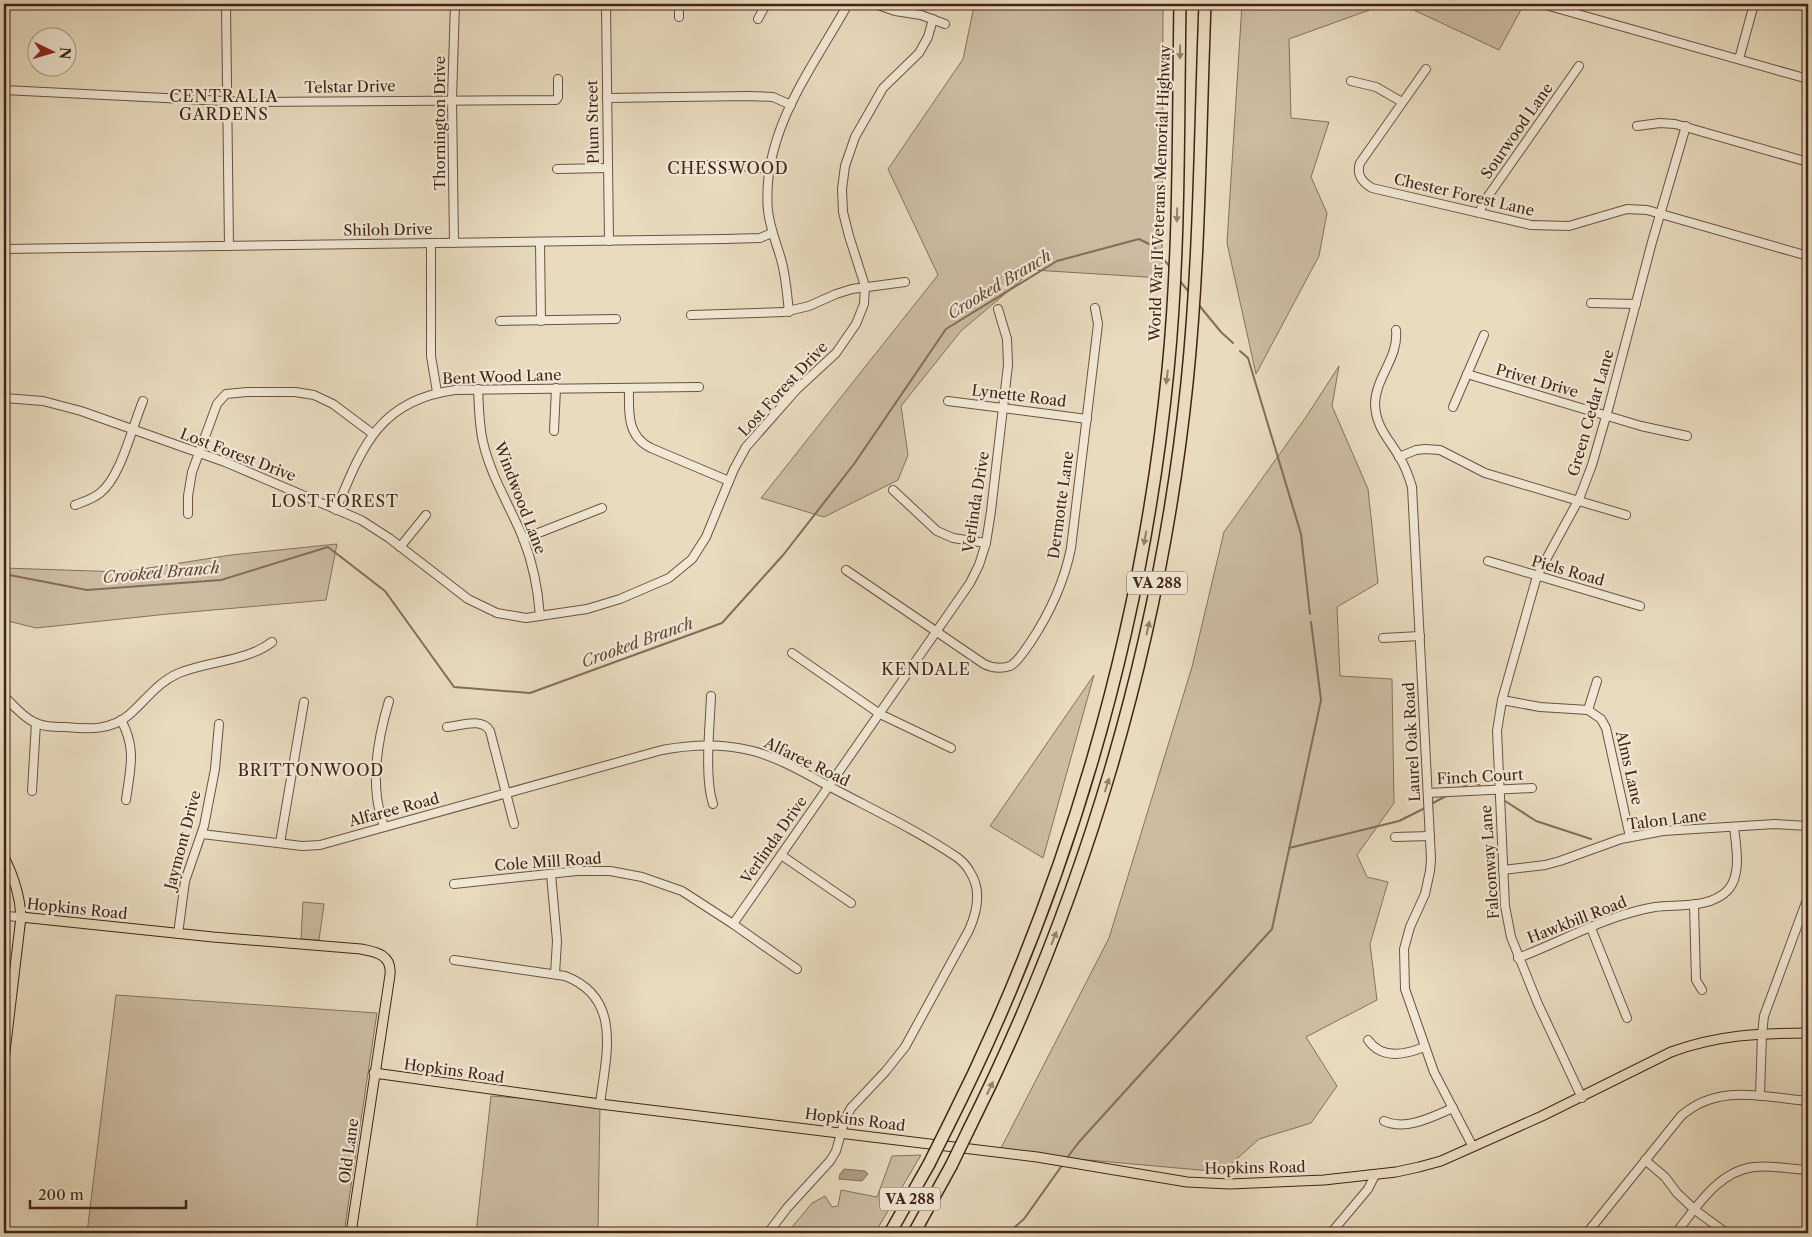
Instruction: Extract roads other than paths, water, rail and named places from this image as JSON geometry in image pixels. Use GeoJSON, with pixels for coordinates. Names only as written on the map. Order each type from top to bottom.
{"type":"FeatureCollection","features":[{"type":"Feature","properties":{"kind":"highway","name":"World War II Veterans Memorial Highway"},"geometry":{"type":"LineString","coordinates":[[890,1233],[929,1164],[1011,992],[1061,859],[1096,749],[1115,678],[1134,595],[1152,498],[1170,350],[1178,199],[1180,4]]}},
{"type":"Feature","properties":{"kind":"highway","name":"VA 288"},"geometry":{"type":"LineString","coordinates":[[914,1233],[968,1132],[1026,1007],[1050,950],[1103,796],[1123,729],[1151,612],[1169,520],[1187,382],[1194,296],[1205,4]]}},
{"type":"Feature","properties":{"kind":"main road"},"geometry":{"type":"LineString","coordinates":[[4,858],[16,884],[21,917],[4,1060]]}},
{"type":"Feature","properties":{"kind":"main road","name":"Hopkins Road"},"geometry":{"type":"LineString","coordinates":[[21,917],[178,934],[361,949],[381,954],[388,961],[390,970],[374,1074],[600,1104],[842,1132],[1065,1162],[1209,1184],[1295,1181],[1375,1175],[1419,1168],[1473,1147],[1582,1098],[1671,1052],[1687,1046],[1720,1038],[1762,1034],[1808,1034]]}},
{"type":"Feature","properties":{"kind":"main road","name":"Old Lane"},"geometry":{"type":"LineString","coordinates":[[351,1233],[374,1074]]}},
{"type":"Feature","properties":{"kind":"street"},"geometry":{"type":"LineString","coordinates":[[226,4],[229,246]]}},
{"type":"Feature","properties":{"kind":"street","name":"Thornington Drive"},"geometry":{"type":"LineString","coordinates":[[454,243],[452,99],[455,4]]}},
{"type":"Feature","properties":{"kind":"street","name":"Plum Street"},"geometry":{"type":"LineString","coordinates":[[606,4],[609,241]]}},
{"type":"Feature","properties":{"kind":"street"},"geometry":{"type":"LineString","coordinates":[[679,4],[679,17]]}},
{"type":"Feature","properties":{"kind":"street"},"geometry":{"type":"LineString","coordinates":[[758,19],[766,4]]}},
{"type":"Feature","properties":{"kind":"street"},"geometry":{"type":"LineString","coordinates":[[789,312],[781,260],[772,233],[768,208],[770,169],[778,132],[791,105],[848,4]]}},
{"type":"Feature","properties":{"kind":"street"},"geometry":{"type":"LineString","coordinates":[[875,4],[921,15],[945,24]]}},
{"type":"Feature","properties":{"kind":"street"},"geometry":{"type":"LineString","coordinates":[[1542,4],[1808,79]]}},
{"type":"Feature","properties":{"kind":"street"},"geometry":{"type":"LineString","coordinates":[[1739,59],[1754,4]]}},
{"type":"Feature","properties":{"kind":"street","name":"Lost Forest Drive"},"geometry":{"type":"LineString","coordinates":[[4,398],[62,405],[132,429],[225,462],[368,524],[468,599],[486,609],[516,618],[587,609],[620,599],[660,582],[676,573],[692,559],[702,544],[739,459],[754,436],[797,390],[831,358],[849,336],[862,312],[866,295],[865,286],[844,212],[842,189],[845,166],[855,137],[883,88],[919,53],[928,37],[934,19]]}},
{"type":"Feature","properties":{"kind":"street","name":"Sourwood Lane"},"geometry":{"type":"LineString","coordinates":[[1480,213],[1484,202],[1579,66]]}},
{"type":"Feature","properties":{"kind":"street","name":"Chester Forest Lane"},"geometry":{"type":"LineString","coordinates":[[1426,69],[1360,163],[1358,172],[1366,185],[1378,190],[1531,226],[1565,227],[1578,225],[1626,209],[1639,209],[1808,256]]}},
{"type":"Feature","properties":{"kind":"street","name":"Telstar Drive"},"geometry":{"type":"LineString","coordinates":[[4,90],[282,102],[452,99],[556,100],[558,96],[558,79]]}},
{"type":"Feature","properties":{"kind":"street"},"geometry":{"type":"LineString","coordinates":[[1351,81],[1387,92],[1402,102]]}},
{"type":"Feature","properties":{"kind":"street"},"geometry":{"type":"LineString","coordinates":[[607,98],[749,96],[773,97],[791,105]]}},
{"type":"Feature","properties":{"kind":"street"},"geometry":{"type":"LineString","coordinates":[[1637,126],[1666,123],[1686,126],[1808,162]]}},
{"type":"Feature","properties":{"kind":"street","name":"Green Cedar Lane"},"geometry":{"type":"LineString","coordinates":[[1502,700],[1537,576],[1578,501],[1592,465],[1660,214],[1686,126]]}},
{"type":"Feature","properties":{"kind":"street"},"geometry":{"type":"LineString","coordinates":[[685,166],[735,165],[770,169]]}},
{"type":"Feature","properties":{"kind":"street"},"geometry":{"type":"LineString","coordinates":[[557,169],[608,168]]}},
{"type":"Feature","properties":{"kind":"street","name":"Shiloh Drive"},"geometry":{"type":"LineString","coordinates":[[4,250],[757,238],[772,233]]}},
{"type":"Feature","properties":{"kind":"street"},"geometry":{"type":"LineString","coordinates":[[540,242],[541,321]]}},
{"type":"Feature","properties":{"kind":"street"},"geometry":{"type":"LineString","coordinates":[[431,243],[431,356],[438,392]]}},
{"type":"Feature","properties":{"kind":"street"},"geometry":{"type":"LineString","coordinates":[[691,315],[789,312],[809,306],[836,294],[865,286],[906,282]]}},
{"type":"Feature","properties":{"kind":"street"},"geometry":{"type":"LineString","coordinates":[[1591,303],[1636,304]]}},
{"type":"Feature","properties":{"kind":"street","name":"Dermotte Lane"},"geometry":{"type":"LineString","coordinates":[[846,570],[987,666],[1003,668],[1020,658],[1048,614],[1068,564],[1098,324],[1095,308]]}},
{"type":"Feature","properties":{"kind":"street","name":"Verlinda Drive"},"geometry":{"type":"LineString","coordinates":[[733,924],[975,575],[986,543],[1004,408],[1008,352],[1007,338],[998,309]]}},
{"type":"Feature","properties":{"kind":"street"},"geometry":{"type":"LineString","coordinates":[[500,321],[616,320]]}},
{"type":"Feature","properties":{"kind":"street","name":"Laurel Oak Road"},"geometry":{"type":"LineString","coordinates":[[1396,330],[1396,345],[1377,391],[1375,404],[1380,428],[1405,466],[1412,487],[1431,859],[1428,883],[1422,903],[1407,937],[1403,963],[1404,989],[1434,1072],[1473,1147]]}},
{"type":"Feature","properties":{"kind":"street"},"geometry":{"type":"LineString","coordinates":[[1453,407],[1484,335]]}},
{"type":"Feature","properties":{"kind":"street","name":"Privet Drive"},"geometry":{"type":"LineString","coordinates":[[1467,374],[1641,426],[1687,436]]}},
{"type":"Feature","properties":{"kind":"street","name":"Bent Wood Lane"},"geometry":{"type":"LineString","coordinates":[[336,510],[357,460],[373,434],[404,407],[425,396],[438,392],[478,389],[699,387]]}},
{"type":"Feature","properties":{"kind":"street"},"geometry":{"type":"LineString","coordinates":[[554,431],[556,388]]}},
{"type":"Feature","properties":{"kind":"street"},"geometry":{"type":"LineString","coordinates":[[629,388],[631,426],[641,442],[729,481]]}},
{"type":"Feature","properties":{"kind":"street","name":"Windwood Lane"},"geometry":{"type":"LineString","coordinates":[[478,389],[481,429],[489,462],[523,539],[533,570],[540,616]]}},
{"type":"Feature","properties":{"kind":"street"},"geometry":{"type":"LineString","coordinates":[[188,514],[189,484],[198,453],[219,400],[230,393],[295,392],[314,395],[333,404],[373,434]]}},
{"type":"Feature","properties":{"kind":"street"},"geometry":{"type":"LineString","coordinates":[[75,506],[99,494],[110,483],[120,463],[143,401]]}},
{"type":"Feature","properties":{"kind":"street","name":"Lynette Road"},"geometry":{"type":"LineString","coordinates":[[948,402],[1087,419]]}},
{"type":"Feature","properties":{"kind":"street"},"geometry":{"type":"LineString","coordinates":[[1399,456],[1416,450],[1440,450],[1485,473],[1626,515]]}},
{"type":"Feature","properties":{"kind":"street"},"geometry":{"type":"LineString","coordinates":[[894,490],[937,530],[954,538],[986,543]]}},
{"type":"Feature","properties":{"kind":"street"},"geometry":{"type":"LineString","coordinates":[[523,539],[602,508]]}},
{"type":"Feature","properties":{"kind":"street"},"geometry":{"type":"LineString","coordinates":[[400,547],[426,515]]}},
{"type":"Feature","properties":{"kind":"street","name":"Piels Road"},"geometry":{"type":"LineString","coordinates":[[1488,561],[1640,606]]}},
{"type":"Feature","properties":{"kind":"street"},"geometry":{"type":"LineString","coordinates":[[1383,638],[1420,636]]}},
{"type":"Feature","properties":{"kind":"street"},"geometry":{"type":"LineString","coordinates":[[4,696],[25,717],[36,723],[88,729],[106,727],[130,714],[155,688],[171,677],[196,668],[256,652],[272,642]]}},
{"type":"Feature","properties":{"kind":"street"},"geometry":{"type":"LineString","coordinates":[[792,653],[880,714],[951,748]]}},
{"type":"Feature","properties":{"kind":"street"},"geometry":{"type":"LineString","coordinates":[[1502,700],[1540,707],[1588,710],[1597,681]]}},
{"type":"Feature","properties":{"kind":"street"},"geometry":{"type":"LineString","coordinates":[[711,696],[709,745],[710,793],[713,804]]}},
{"type":"Feature","properties":{"kind":"street","name":"Falconway Lane"},"geometry":{"type":"LineString","coordinates":[[1502,700],[1497,731],[1507,921],[1518,958],[1582,1098]]}},
{"type":"Feature","properties":{"kind":"street"},"geometry":{"type":"LineString","coordinates":[[384,827],[378,803],[376,771],[382,726],[389,701]]}},
{"type":"Feature","properties":{"kind":"street"},"geometry":{"type":"LineString","coordinates":[[280,843],[304,702]]}},
{"type":"Feature","properties":{"kind":"street","name":"Alms Lane"},"geometry":{"type":"LineString","coordinates":[[1588,710],[1600,719],[1606,728],[1630,837]]}},
{"type":"Feature","properties":{"kind":"street"},"geometry":{"type":"LineString","coordinates":[[121,720],[129,736],[132,748],[132,767],[126,800]]}},
{"type":"Feature","properties":{"kind":"street"},"geometry":{"type":"LineString","coordinates":[[32,791],[36,723]]}},
{"type":"Feature","properties":{"kind":"street"},"geometry":{"type":"LineString","coordinates":[[447,728],[480,723],[487,726],[490,731],[514,824]]}},
{"type":"Feature","properties":{"kind":"street","name":"Jaymont Drive"},"geometry":{"type":"LineString","coordinates":[[178,934],[185,880],[202,834],[215,769],[219,724]]}},
{"type":"Feature","properties":{"kind":"street","name":"Alfaree Road"},"geometry":{"type":"LineString","coordinates":[[202,834],[302,846],[320,844],[662,750],[693,745],[709,745],[738,748],[767,756],[828,786],[932,842],[959,859],[971,873],[977,892],[976,912],[969,930],[926,1011],[894,1061],[851,1108],[836,1151],[830,1161],[787,1208],[768,1233]]}},
{"type":"Feature","properties":{"kind":"street","name":"Finch Court"},"geometry":{"type":"LineString","coordinates":[[1428,793],[1532,788]]}},
{"type":"Feature","properties":{"kind":"street","name":"Talon Lane"},"geometry":{"type":"LineString","coordinates":[[1504,870],[1560,861],[1587,850],[1630,837],[1663,832],[1782,824],[1808,826]]}},
{"type":"Feature","properties":{"kind":"street","name":"Hawkbill Road"},"geometry":{"type":"LineString","coordinates":[[1518,958],[1616,918],[1653,908],[1694,904],[1717,898],[1730,886],[1736,871],[1734,827]]}},
{"type":"Feature","properties":{"kind":"street"},"geometry":{"type":"LineString","coordinates":[[1395,837],[1430,836]]}},
{"type":"Feature","properties":{"kind":"street"},"geometry":{"type":"LineString","coordinates":[[780,855],[851,903]]}},
{"type":"Feature","properties":{"kind":"street","name":"Cole Mill Road"},"geometry":{"type":"LineString","coordinates":[[454,884],[594,870],[642,877],[682,891],[797,968]]}},
{"type":"Feature","properties":{"kind":"street"},"geometry":{"type":"LineString","coordinates":[[551,874],[557,941],[555,974]]}},
{"type":"Feature","properties":{"kind":"street"},"geometry":{"type":"LineString","coordinates":[[1760,1096],[1762,1034],[1767,1005],[1808,897]]}},
{"type":"Feature","properties":{"kind":"street"},"geometry":{"type":"LineString","coordinates":[[1694,904],[1696,980],[1702,990]]}},
{"type":"Feature","properties":{"kind":"street","name":"Hopkins Road"},"geometry":{"type":"LineString","coordinates":[[4,916],[21,917]]}},
{"type":"Feature","properties":{"kind":"street"},"geometry":{"type":"LineString","coordinates":[[1591,928],[1627,1018]]}},
{"type":"Feature","properties":{"kind":"street"},"geometry":{"type":"LineString","coordinates":[[454,960],[555,974],[582,984],[594,995],[606,1020],[607,1037],[600,1104]]}},
{"type":"Feature","properties":{"kind":"street"},"geometry":{"type":"LineString","coordinates":[[1368,1040],[1378,1051],[1389,1054],[1407,1053],[1424,1047]]}},
{"type":"Feature","properties":{"kind":"street"},"geometry":{"type":"LineString","coordinates":[[1587,1233],[1681,1116],[1696,1104],[1706,1099],[1727,1094],[1808,1101]]}},
{"type":"Feature","properties":{"kind":"street"},"geometry":{"type":"LineString","coordinates":[[1384,1121],[1391,1124],[1404,1125],[1453,1108]]}},
{"type":"Feature","properties":{"kind":"street"},"geometry":{"type":"LineString","coordinates":[[1645,1160],[1695,1210],[1725,1232]]}},
{"type":"Feature","properties":{"kind":"street"},"geometry":{"type":"LineString","coordinates":[[1676,1233],[1715,1186],[1733,1172],[1754,1167],[1808,1170]]}},
{"type":"Feature","properties":{"kind":"street"},"geometry":{"type":"LineString","coordinates":[[1331,1233],[1372,1184],[1375,1175]]}},
{"type":"Feature","properties":{"kind":"waterway","name":"Crooked Branch"},"geometry":{"type":"LineString","coordinates":[[4,574],[87,590],[221,580],[328,547],[385,591],[454,687],[530,693],[722,623],[784,554],[854,464],[946,329],[1057,261],[1139,239],[1153,246],[1170,267]]}},
{"type":"Feature","properties":{"kind":"waterway"},"geometry":{"type":"LineString","coordinates":[[1179,280],[1189,292]]}},
{"type":"Feature","properties":{"kind":"waterway"},"geometry":{"type":"LineString","coordinates":[[1198,304],[1221,332],[1233,343]]}},
{"type":"Feature","properties":{"kind":"waterway"},"geometry":{"type":"LineString","coordinates":[[1240,351],[1248,358],[1301,534],[1310,614]]}},
{"type":"Feature","properties":{"kind":"waterway"},"geometry":{"type":"LineString","coordinates":[[1067,1158],[1079,1142],[1272,929],[1321,700],[1311,622]]}},
{"type":"Feature","properties":{"kind":"waterway"},"geometry":{"type":"LineString","coordinates":[[1461,788],[1473,781],[1483,788]]}},
{"type":"Feature","properties":{"kind":"waterway"},"geometry":{"type":"LineString","coordinates":[[1433,803],[1448,795]]}},
{"type":"Feature","properties":{"kind":"waterway"},"geometry":{"type":"LineString","coordinates":[[1502,799],[1536,821],[1591,839]]}},
{"type":"Feature","properties":{"kind":"waterway"},"geometry":{"type":"LineString","coordinates":[[1289,848],[1399,821],[1425,808]]}},
{"type":"Feature","properties":{"kind":"waterway"},"geometry":{"type":"LineString","coordinates":[[1008,1233],[1024,1219],[1063,1164]]}},
{"type":"Feature","properties":{"kind":"district","name":"CENTRALIA GARDENS"},"geometry":{"type":"Point","coordinates":[224,105]}},
{"type":"Feature","properties":{"kind":"district","name":"CHESSWOOD"},"geometry":{"type":"Point","coordinates":[728,168]}},
{"type":"Feature","properties":{"kind":"district","name":"LOST FOREST"},"geometry":{"type":"Point","coordinates":[335,501]}},
{"type":"Feature","properties":{"kind":"district","name":"KENDALE"},"geometry":{"type":"Point","coordinates":[926,669]}},
{"type":"Feature","properties":{"kind":"district","name":"BRITTONWOOD"},"geometry":{"type":"Point","coordinates":[311,770]}}]}
